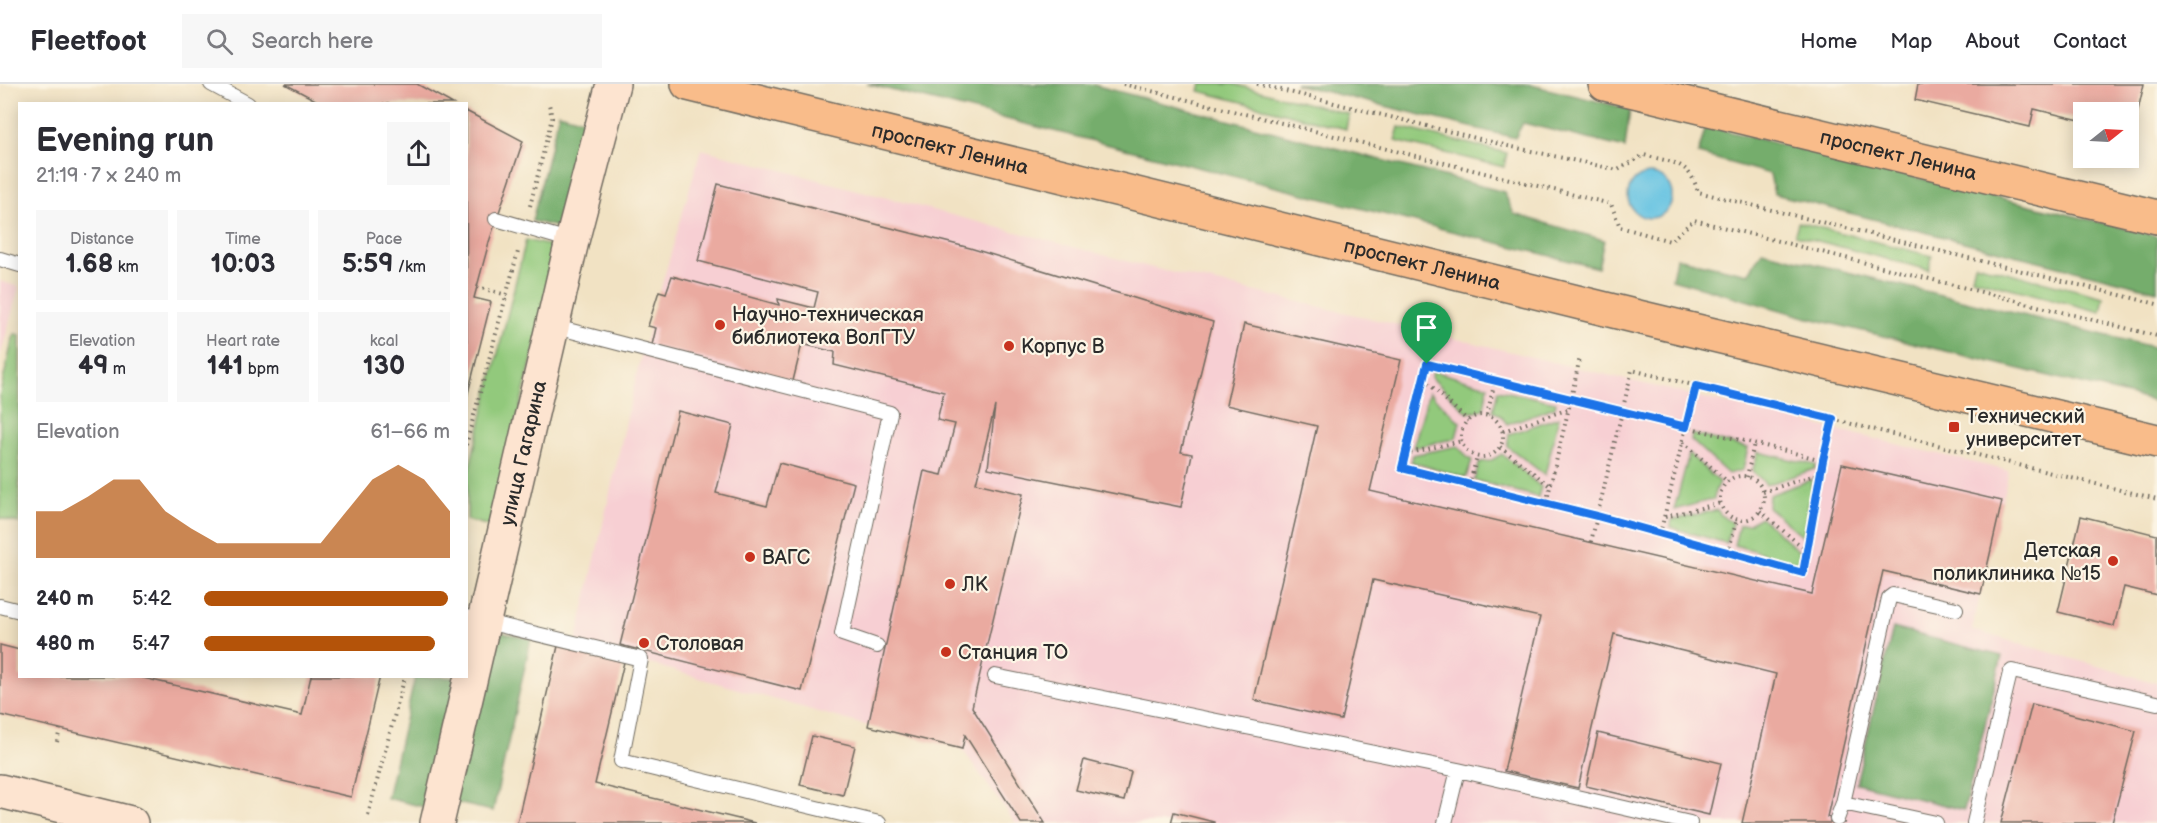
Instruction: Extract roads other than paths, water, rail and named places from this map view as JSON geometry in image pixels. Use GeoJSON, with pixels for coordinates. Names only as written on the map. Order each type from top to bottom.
{"type":"FeatureCollection","features":[{"type":"Feature","properties":{"kind":"main road","name":"проспект Ленина"},"geometry":{"type":"LineString","coordinates":[[688,84],[1646,319],[2157,441]]}},
{"type":"Feature","properties":{"kind":"main road","name":"проспект Ленина"},"geometry":{"type":"LineString","coordinates":[[1605,84],[2157,217]]}},
{"type":"Feature","properties":{"kind":"street","name":"улица Гагарина"},"geometry":{"type":"LineString","coordinates":[[468,657],[475,619],[613,84]]}},
{"type":"Feature","properties":{"kind":"street","name":"улица Гагарина"},"geometry":{"type":"LineString","coordinates":[[437,823],[464,678]]}},
{"type":"Feature","properties":{"kind":"street"},"geometry":{"type":"LineString","coordinates":[[0,791],[131,823]]}},
{"type":"Feature","properties":{"kind":"lane"},"geometry":{"type":"LineString","coordinates":[[211,84],[244,102]]}},
{"type":"Feature","properties":{"kind":"lane"},"geometry":{"type":"LineString","coordinates":[[496,219],[572,241]]}},
{"type":"Feature","properties":{"kind":"lane"},"geometry":{"type":"LineString","coordinates":[[0,259],[18,264]]}},
{"type":"Feature","properties":{"kind":"lane"},"geometry":{"type":"LineString","coordinates":[[552,326],[890,412],[842,634],[877,646]]}},
{"type":"Feature","properties":{"kind":"lane"},"geometry":{"type":"LineString","coordinates":[[1837,819],[1843,803],[1889,598],[1893,595],[1956,609]]}},
{"type":"Feature","properties":{"kind":"lane"},"geometry":{"type":"LineString","coordinates":[[0,606],[18,610]]}},
{"type":"Feature","properties":{"kind":"lane"},"geometry":{"type":"LineString","coordinates":[[475,619],[641,659],[621,761],[879,823]]}},
{"type":"Feature","properties":{"kind":"lane"},"geometry":{"type":"LineString","coordinates":[[1974,823],[2012,671],[2157,703]]}},
{"type":"Feature","properties":{"kind":"lane"},"geometry":{"type":"LineString","coordinates":[[995,676],[1458,770],[1690,823]]}},
{"type":"Feature","properties":{"kind":"lane"},"geometry":{"type":"LineString","coordinates":[[1445,823],[1458,770]]}},
{"type":"Feature","properties":{"kind":"lane"},"geometry":{"type":"LineString","coordinates":[[1843,803],[1936,823]]}},
{"type":"Feature","properties":{"kind":"water"},"geometry":{"type":"Polygon","coordinates":[[[1650,174],[1659,175],[1666,180],[1671,187],[1671,205],[1666,212],[1659,217],[1650,218],[1641,217],[1634,212],[1629,205],[1628,196],[1629,187],[1634,180],[1641,175],[1650,174]]]}},
{"type":"Feature","properties":{"kind":"place","name":"Научно-техническая библиотека ВолГТУ"},"geometry":{"type":"Point","coordinates":[720,325]}},
{"type":"Feature","properties":{"kind":"place","name":"Корпус В"},"geometry":{"type":"Point","coordinates":[1009,346]}},
{"type":"Feature","properties":{"kind":"place","name":"Технический университет"},"geometry":{"type":"Point","coordinates":[1954,427]}},
{"type":"Feature","properties":{"kind":"place","name":"ВАГС"},"geometry":{"type":"Point","coordinates":[750,557]}},
{"type":"Feature","properties":{"kind":"place","name":"Детская поликлиника №15"},"geometry":{"type":"Point","coordinates":[2113,561]}},
{"type":"Feature","properties":{"kind":"place","name":"ЛК"},"geometry":{"type":"Point","coordinates":[950,584]}},
{"type":"Feature","properties":{"kind":"place","name":"Столовая"},"geometry":{"type":"Point","coordinates":[644,643]}},
{"type":"Feature","properties":{"kind":"place","name":"Станция ТО"},"geometry":{"type":"Point","coordinates":[946,652]}}]}
